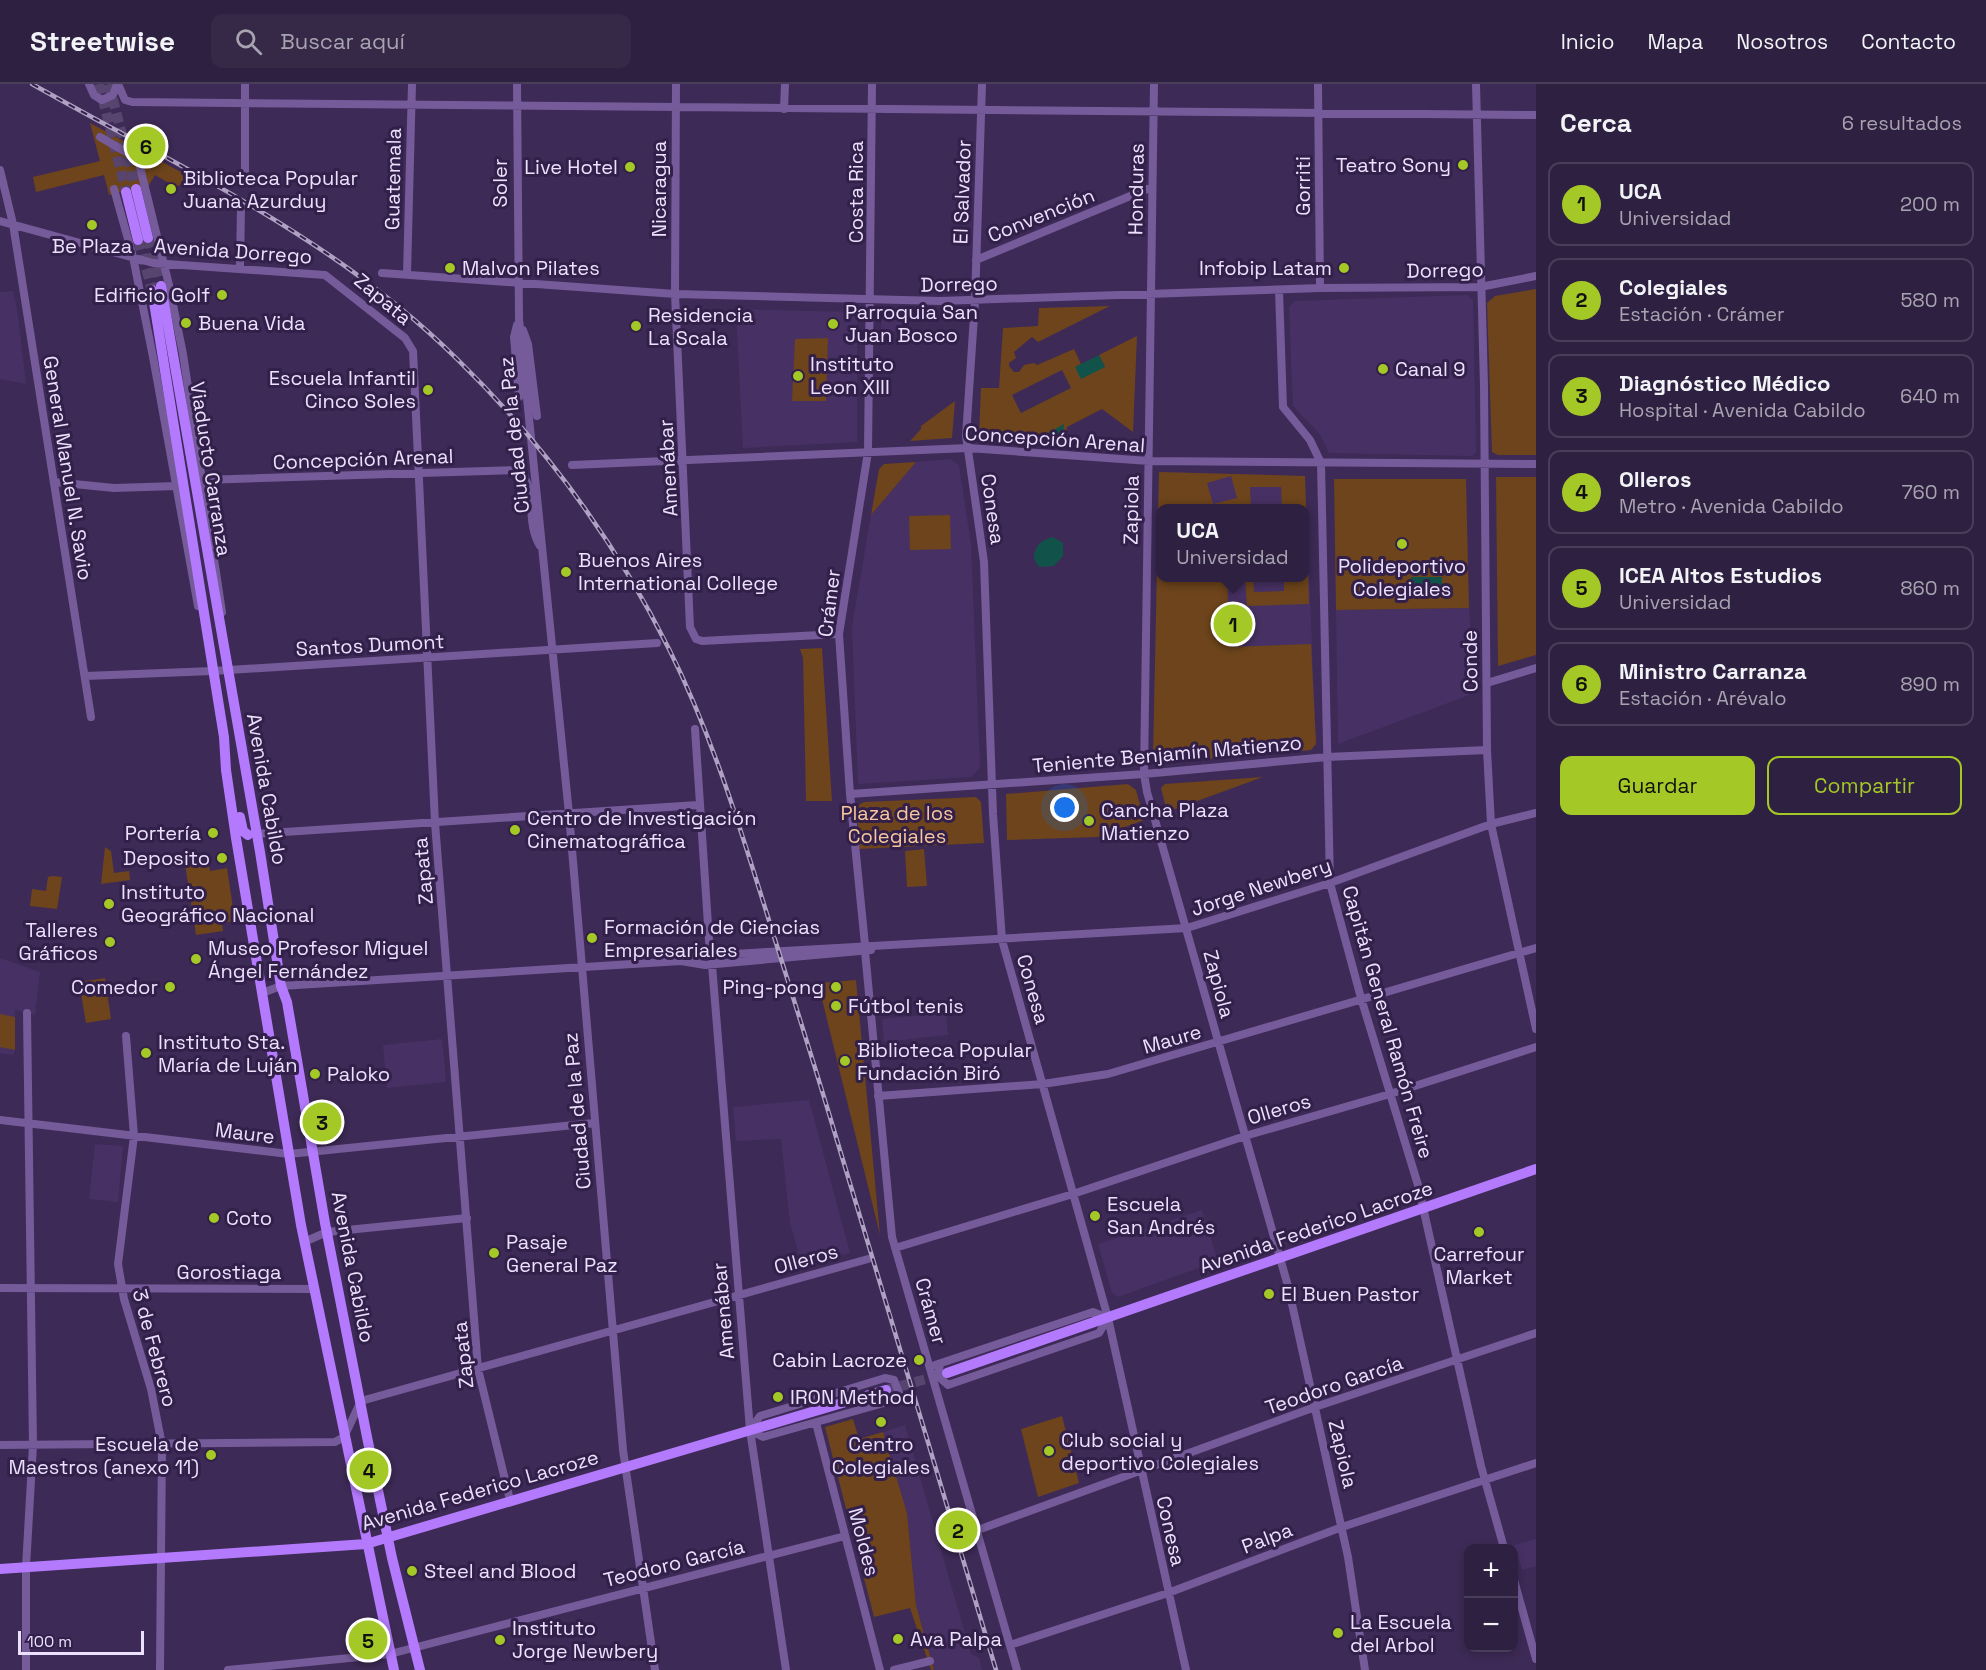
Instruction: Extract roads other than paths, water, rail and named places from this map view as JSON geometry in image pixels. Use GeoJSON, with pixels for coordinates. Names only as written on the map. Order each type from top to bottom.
{"type":"FeatureCollection","features":[{"type":"Feature","properties":{"kind":"main road"},"geometry":{"type":"LineString","coordinates":[[136,190],[143,239]]}},
{"type":"Feature","properties":{"kind":"main road","name":"Viaducto Carranza"},"geometry":{"type":"LineString","coordinates":[[211,656],[157,288],[225,657]]}},
{"type":"Feature","properties":{"kind":"main road","name":"Avenida Cabildo"},"geometry":{"type":"LineString","coordinates":[[211,656],[224,737],[229,793],[304,1242],[394,1670]]}},
{"type":"Feature","properties":{"kind":"main road","name":"Avenida Cabildo"},"geometry":{"type":"LineString","coordinates":[[225,657],[253,834],[281,986],[287,1002],[327,1232],[388,1538],[420,1670]]}},
{"type":"Feature","properties":{"kind":"main road"},"geometry":{"type":"LineString","coordinates":[[224,737],[241,825],[253,834]]}},
{"type":"Feature","properties":{"kind":"main road","name":"Avenida Federico Lacroze"},"geometry":{"type":"LineString","coordinates":[[944,1369],[1108,1318],[1536,1169]]}},
{"type":"Feature","properties":{"kind":"main road","name":"Avenida Federico Lacroze"},"geometry":{"type":"LineString","coordinates":[[0,1569],[366,1544],[886,1390]]}},
{"type":"Feature","properties":{"kind":"street"},"geometry":{"type":"LineString","coordinates":[[90,86],[94,96],[102,100],[113,95],[118,84]]}},
{"type":"Feature","properties":{"kind":"street"},"geometry":{"type":"LineString","coordinates":[[118,84],[125,99],[132,102],[245,105],[411,104],[873,110],[981,108],[1154,112],[1536,115]]}},
{"type":"Feature","properties":{"kind":"street"},"geometry":{"type":"LineString","coordinates":[[245,84],[245,183]]}},
{"type":"Feature","properties":{"kind":"street","name":"Guatemala"},"geometry":{"type":"LineString","coordinates":[[407,274],[412,84]]}},
{"type":"Feature","properties":{"kind":"street","name":"Soler"},"geometry":{"type":"LineString","coordinates":[[516,283],[517,84]]}},
{"type":"Feature","properties":{"kind":"street","name":"Nicaragua"},"geometry":{"type":"LineString","coordinates":[[675,294],[676,84]]}},
{"type":"Feature","properties":{"kind":"street"},"geometry":{"type":"LineString","coordinates":[[784,84],[784,109]]}},
{"type":"Feature","properties":{"kind":"street","name":"Costa Rica"},"geometry":{"type":"LineString","coordinates":[[872,84],[872,300]]}},
{"type":"Feature","properties":{"kind":"street","name":"El Salvador"},"geometry":{"type":"LineString","coordinates":[[975,301],[982,84]]}},
{"type":"Feature","properties":{"kind":"street","name":"Honduras"},"geometry":{"type":"LineString","coordinates":[[1152,295],[1154,84]]}},
{"type":"Feature","properties":{"kind":"street","name":"Gorriti"},"geometry":{"type":"LineString","coordinates":[[1318,84],[1320,288]]}},
{"type":"Feature","properties":{"kind":"street","name":"Conde"},"geometry":{"type":"LineString","coordinates":[[1476,84],[1484,386],[1487,750],[1491,824],[1536,1029]]}},
{"type":"Feature","properties":{"kind":"street","name":"Avenida Cabildo"},"geometry":{"type":"LineString","coordinates":[[100,137],[138,159],[136,190],[163,264],[183,354],[221,592],[225,657]]}},
{"type":"Feature","properties":{"kind":"street","name":"General Manuel N. Savio"},"geometry":{"type":"LineString","coordinates":[[0,170],[13,224],[92,717]]}},
{"type":"Feature","properties":{"kind":"street","name":"Convención"},"geometry":{"type":"LineString","coordinates":[[976,260],[1152,187]]}},
{"type":"Feature","properties":{"kind":"street","name":"Avenida Cabildo"},"geometry":{"type":"LineString","coordinates":[[114,189],[132,257],[177,486],[192,580],[211,656]]}},
{"type":"Feature","properties":{"kind":"street"},"geometry":{"type":"LineString","coordinates":[[240,267],[241,207]]}},
{"type":"Feature","properties":{"kind":"street","name":"Avenida Dorrego"},"geometry":{"type":"LineString","coordinates":[[0,220],[163,264],[240,267],[325,275]]}},
{"type":"Feature","properties":{"kind":"street","name":"Dorrego"},"geometry":{"type":"LineString","coordinates":[[382,273],[675,294],[975,301],[1320,288],[1480,287],[1536,276]]}},
{"type":"Feature","properties":{"kind":"street","name":"Zapata"},"geometry":{"type":"LineString","coordinates":[[325,275],[405,338],[413,351],[435,823],[478,1369],[510,1500]]}},
{"type":"Feature","properties":{"kind":"street","name":"Ciudad de la Paz"},"geometry":{"type":"LineString","coordinates":[[516,283],[550,650],[569,814],[612,1329],[626,1467],[655,1670]]}},
{"type":"Feature","properties":{"kind":"street","name":"Capitán General Ramón Freire"},"geometry":{"type":"LineString","coordinates":[[1279,290],[1283,407],[1310,441],[1321,463],[1330,883],[1361,998],[1424,1209],[1485,1482],[1503,1544]]}},
{"type":"Feature","properties":{"kind":"street","name":"Amenábar"},"geometry":{"type":"LineString","coordinates":[[675,294],[690,627],[696,639],[708,641],[839,634]]}},
{"type":"Feature","properties":{"kind":"street","name":"Zapiola"},"geometry":{"type":"LineString","coordinates":[[1152,295],[1144,774],[1147,792],[1280,1258],[1342,1527],[1365,1670]]}},
{"type":"Feature","properties":{"kind":"street","name":"Crámer"},"geometry":{"type":"LineString","coordinates":[[872,300],[868,452],[839,634],[849,794],[878,1096],[895,1248],[1017,1670]]}},
{"type":"Feature","properties":{"kind":"street","name":"Conesa"},"geometry":{"type":"LineString","coordinates":[[975,301],[966,436],[984,562],[991,785],[1002,940],[1108,1318],[1140,1472],[1186,1670]]}},
{"type":"Feature","properties":{"kind":"street","name":"Ciudad de la Paz"},"geometry":{"type":"LineString","coordinates":[[519,319],[528,344],[537,416]]}},
{"type":"Feature","properties":{"kind":"street","name":"Ciudad de la Paz"},"geometry":{"type":"LineString","coordinates":[[519,319],[514,337],[519,397]]}},
{"type":"Feature","properties":{"kind":"street","name":"Concepción Arenal"},"geometry":{"type":"LineString","coordinates":[[572,465],[968,448],[1149,462],[1536,464]]}},
{"type":"Feature","properties":{"kind":"street","name":"Concepción Arenal"},"geometry":{"type":"LineString","coordinates":[[203,480],[515,470],[523,474]]}},
{"type":"Feature","properties":{"kind":"street","name":"Ciudad de la Paz"},"geometry":{"type":"LineString","coordinates":[[523,474],[528,483],[532,528],[542,548]]}},
{"type":"Feature","properties":{"kind":"street"},"geometry":{"type":"LineString","coordinates":[[54,482],[114,488],[177,486]]}},
{"type":"Feature","properties":{"kind":"street","name":"Santos Dumont"},"geometry":{"type":"LineString","coordinates":[[85,676],[213,671],[657,643]]}},
{"type":"Feature","properties":{"kind":"street"},"geometry":{"type":"LineString","coordinates":[[1487,683],[1536,668]]}},
{"type":"Feature","properties":{"kind":"street","name":"Amenábar"},"geometry":{"type":"LineString","coordinates":[[694,729],[698,805],[750,1430],[786,1670]]}},
{"type":"Feature","properties":{"kind":"street","name":"Teniente Benjamín Matienzo"},"geometry":{"type":"LineString","coordinates":[[849,794],[1144,774],[1327,757],[1487,750]]}},
{"type":"Feature","properties":{"kind":"street"},"geometry":{"type":"LineString","coordinates":[[253,834],[698,805]]}},
{"type":"Feature","properties":{"kind":"street","name":"Jorge Newbery"},"geometry":{"type":"LineString","coordinates":[[767,956],[1187,928],[1330,883],[1491,824],[1536,813]]}},
{"type":"Feature","properties":{"kind":"street","name":"Maure"},"geometry":{"type":"LineString","coordinates":[[878,1096],[1043,1084],[1108,1074],[1536,948]]}},
{"type":"Feature","properties":{"kind":"street"},"geometry":{"type":"LineString","coordinates":[[711,960],[725,956],[767,956]]}},
{"type":"Feature","properties":{"kind":"street"},"geometry":{"type":"LineString","coordinates":[[262,993],[281,986],[767,956]]}},
{"type":"Feature","properties":{"kind":"street"},"geometry":{"type":"LineString","coordinates":[[26,1670],[26,1567],[33,1445],[27,1013]]}},
{"type":"Feature","properties":{"kind":"street","name":"3 de Febrero"},"geometry":{"type":"LineString","coordinates":[[126,1036],[134,1136],[118,1264],[121,1287],[151,1389],[162,1444],[163,1557],[160,1670]]}},
{"type":"Feature","properties":{"kind":"street","name":"Olleros"},"geometry":{"type":"LineString","coordinates":[[895,1248],[1073,1194],[1245,1136],[1390,1094],[1536,1047]]}},
{"type":"Feature","properties":{"kind":"street","name":"Maure"},"geometry":{"type":"LineString","coordinates":[[0,1120],[289,1154],[594,1123]]}},
{"type":"Feature","properties":{"kind":"street","name":"Gorostiaga"},"geometry":{"type":"LineString","coordinates":[[304,1242],[327,1232],[467,1218]]}},
{"type":"Feature","properties":{"kind":"street","name":"Olleros"},"geometry":{"type":"LineString","coordinates":[[361,1401],[868,1259]]}},
{"type":"Feature","properties":{"kind":"street","name":"Gorostiaga"},"geometry":{"type":"LineString","coordinates":[[0,1288],[313,1289]]}},
{"type":"Feature","properties":{"kind":"street","name":"Teodoro García"},"geometry":{"type":"LineString","coordinates":[[975,1531],[1315,1407],[1536,1333]]}},
{"type":"Feature","properties":{"kind":"street","name":"Avenida Federico Lacroze"},"geometry":{"type":"LineString","coordinates":[[928,1363],[944,1369]]}},
{"type":"Feature","properties":{"kind":"street","name":"Avenida Federico Lacroze"},"geometry":{"type":"LineString","coordinates":[[885,1378],[894,1380],[898,1385],[899,1393],[891,1401],[763,1437],[750,1430],[760,1416],[885,1378]]}},
{"type":"Feature","properties":{"kind":"street"},"geometry":{"type":"LineString","coordinates":[[0,1445],[335,1442],[344,1437],[361,1401]]}},
{"type":"Feature","properties":{"kind":"street","name":"Moldes"},"geometry":{"type":"LineString","coordinates":[[816,1423],[880,1670]]}},
{"type":"Feature","properties":{"kind":"street","name":"Palpa"},"geometry":{"type":"LineString","coordinates":[[1010,1645],[1168,1593],[1342,1527],[1485,1482],[1536,1463]]}},
{"type":"Feature","properties":{"kind":"street","name":"Teodoro García"},"geometry":{"type":"LineString","coordinates":[[228,1670],[390,1654],[845,1536]]}},
{"type":"Feature","properties":{"kind":"street"},"geometry":{"type":"LineString","coordinates":[[1518,1594],[1536,1659]]}},
{"type":"Feature","properties":{"kind":"street"},"geometry":{"type":"LineString","coordinates":[[894,1670],[930,1661]]}},
{"type":"Feature","properties":{"kind":"tunnel"},"geometry":{"type":"LineString","coordinates":[[99,84],[126,192]]}},
{"type":"Feature","properties":{"kind":"tunnel"},"geometry":{"type":"LineString","coordinates":[[109,84],[136,189]]}},
{"type":"Feature","properties":{"kind":"tunnel"},"geometry":{"type":"LineString","coordinates":[[148,238],[161,286]]}},
{"type":"Feature","properties":{"kind":"tunnel"},"geometry":{"type":"LineString","coordinates":[[138,240],[152,290]]}},
{"type":"Feature","properties":{"kind":"tunnel"},"geometry":{"type":"LineString","coordinates":[[886,1390],[941,1375]]}},
{"type":"Feature","properties":{"kind":"railway"},"geometry":{"type":"LineString","coordinates":[[32,84],[254,207],[360,277],[410,316],[489,391],[548,459],[601,532],[625,570],[648,609],[684,681],[735,813],[819,1081],[996,1670]]}},
{"type":"Feature","properties":{"kind":"place","name":"Ministro Carranza"},"geometry":{"type":"Point","coordinates":[146,146]}},
{"type":"Feature","properties":{"kind":"place","name":"Teatro Sony"},"geometry":{"type":"Point","coordinates":[1463,165]}},
{"type":"Feature","properties":{"kind":"place","name":"Live Hotel"},"geometry":{"type":"Point","coordinates":[630,167]}},
{"type":"Feature","properties":{"kind":"place","name":"Biblioteca Popular Juana Azurduy"},"geometry":{"type":"Point","coordinates":[171,189]}},
{"type":"Feature","properties":{"kind":"place","name":"Be Plaza"},"geometry":{"type":"Point","coordinates":[92,225]}},
{"type":"Feature","properties":{"kind":"place","name":"Malvon Pilates"},"geometry":{"type":"Point","coordinates":[450,268]}},
{"type":"Feature","properties":{"kind":"place","name":"Infobip Latam"},"geometry":{"type":"Point","coordinates":[1344,268]}},
{"type":"Feature","properties":{"kind":"place","name":"Edificio Golf"},"geometry":{"type":"Point","coordinates":[222,295]}},
{"type":"Feature","properties":{"kind":"place","name":"Buena Vida"},"geometry":{"type":"Point","coordinates":[186,323]}},
{"type":"Feature","properties":{"kind":"place","name":"Parroquia San Juan Bosco"},"geometry":{"type":"Point","coordinates":[833,324]}},
{"type":"Feature","properties":{"kind":"place","name":"Residencia La Scala"},"geometry":{"type":"Point","coordinates":[636,326]}},
{"type":"Feature","properties":{"kind":"place","name":"Canal 9"},"geometry":{"type":"Point","coordinates":[1383,369]}},
{"type":"Feature","properties":{"kind":"place","name":"Instituto Leon XIII"},"geometry":{"type":"Point","coordinates":[798,376]}},
{"type":"Feature","properties":{"kind":"place","name":"Escuela Infantil Cinco Soles"},"geometry":{"type":"Point","coordinates":[428,390]}},
{"type":"Feature","properties":{"kind":"place","name":"Polideportivo Colegiales"},"geometry":{"type":"Point","coordinates":[1402,544]}},
{"type":"Feature","properties":{"kind":"place","name":"Buenos Aires International College"},"geometry":{"type":"Point","coordinates":[566,572]}},
{"type":"Feature","properties":{"kind":"place","name":"UCA"},"geometry":{"type":"Point","coordinates":[1233,624]}},
{"type":"Feature","properties":{"kind":"place","name":"Cancha Plaza Matienzo"},"geometry":{"type":"Point","coordinates":[1089,821]}},
{"type":"Feature","properties":{"kind":"place","name":"Centro de Investigación Cinematográfica"},"geometry":{"type":"Point","coordinates":[515,830]}},
{"type":"Feature","properties":{"kind":"place","name":"Portería"},"geometry":{"type":"Point","coordinates":[213,833]}},
{"type":"Feature","properties":{"kind":"place","name":"Deposito"},"geometry":{"type":"Point","coordinates":[222,858]}},
{"type":"Feature","properties":{"kind":"place","name":"Instituto Geográfico Nacional"},"geometry":{"type":"Point","coordinates":[109,904]}},
{"type":"Feature","properties":{"kind":"place","name":"Formación de Ciencias Empresariales"},"geometry":{"type":"Point","coordinates":[592,938]}},
{"type":"Feature","properties":{"kind":"place","name":"Talleres Gráficos"},"geometry":{"type":"Point","coordinates":[110,942]}},
{"type":"Feature","properties":{"kind":"place","name":"Museo Profesor Miguel Ángel Fernández"},"geometry":{"type":"Point","coordinates":[196,959]}},
{"type":"Feature","properties":{"kind":"place","name":"Comedor"},"geometry":{"type":"Point","coordinates":[170,987]}},
{"type":"Feature","properties":{"kind":"place","name":"Ping-pong"},"geometry":{"type":"Point","coordinates":[836,987]}},
{"type":"Feature","properties":{"kind":"place","name":"Fútbol tenis"},"geometry":{"type":"Point","coordinates":[836,1006]}},
{"type":"Feature","properties":{"kind":"place","name":"Instituto Sta. María de Luján"},"geometry":{"type":"Point","coordinates":[146,1053]}},
{"type":"Feature","properties":{"kind":"place","name":"Biblioteca Popular Fundación Biró"},"geometry":{"type":"Point","coordinates":[845,1061]}},
{"type":"Feature","properties":{"kind":"place","name":"Paloko"},"geometry":{"type":"Point","coordinates":[315,1074]}},
{"type":"Feature","properties":{"kind":"place","name":"Diagnóstico Médico"},"geometry":{"type":"Point","coordinates":[322,1122]}},
{"type":"Feature","properties":{"kind":"place","name":"Escuela San Andrés"},"geometry":{"type":"Point","coordinates":[1095,1216]}},
{"type":"Feature","properties":{"kind":"place","name":"Coto"},"geometry":{"type":"Point","coordinates":[214,1218]}},
{"type":"Feature","properties":{"kind":"place","name":"Carrefour Market"},"geometry":{"type":"Point","coordinates":[1479,1232]}},
{"type":"Feature","properties":{"kind":"place","name":"Pasaje General Paz"},"geometry":{"type":"Point","coordinates":[494,1253]}},
{"type":"Feature","properties":{"kind":"place","name":"El Buen Pastor"},"geometry":{"type":"Point","coordinates":[1269,1294]}},
{"type":"Feature","properties":{"kind":"place","name":"Cabin Lacroze"},"geometry":{"type":"Point","coordinates":[919,1360]}},
{"type":"Feature","properties":{"kind":"place","name":"IRON Method"},"geometry":{"type":"Point","coordinates":[778,1397]}},
{"type":"Feature","properties":{"kind":"place","name":"Centro Colegiales"},"geometry":{"type":"Point","coordinates":[881,1422]}},
{"type":"Feature","properties":{"kind":"place","name":"Club social y deportivo Colegiales"},"geometry":{"type":"Point","coordinates":[1049,1451]}},
{"type":"Feature","properties":{"kind":"place","name":"Escuela de Maestros (anexo 11)"},"geometry":{"type":"Point","coordinates":[211,1455]}},
{"type":"Feature","properties":{"kind":"place","name":"Olleros"},"geometry":{"type":"Point","coordinates":[369,1470]}},
{"type":"Feature","properties":{"kind":"place","name":"Colegiales"},"geometry":{"type":"Point","coordinates":[958,1530]}},
{"type":"Feature","properties":{"kind":"place","name":"Steel and Blood"},"geometry":{"type":"Point","coordinates":[412,1571]}},
{"type":"Feature","properties":{"kind":"place","name":"La Escuela del Arbol"},"geometry":{"type":"Point","coordinates":[1338,1633]}},
{"type":"Feature","properties":{"kind":"place","name":"Ava Palpa"},"geometry":{"type":"Point","coordinates":[898,1639]}},
{"type":"Feature","properties":{"kind":"place","name":"ICEA Altos Estudios"},"geometry":{"type":"Point","coordinates":[368,1640]}},
{"type":"Feature","properties":{"kind":"place","name":"Instituto Jorge Newbery"},"geometry":{"type":"Point","coordinates":[500,1640]}},
{"type":"Feature","properties":{"kind":"park label","name":"Plaza de los Colegiales"},"geometry":{"type":"Point","coordinates":[897,824]}}]}
